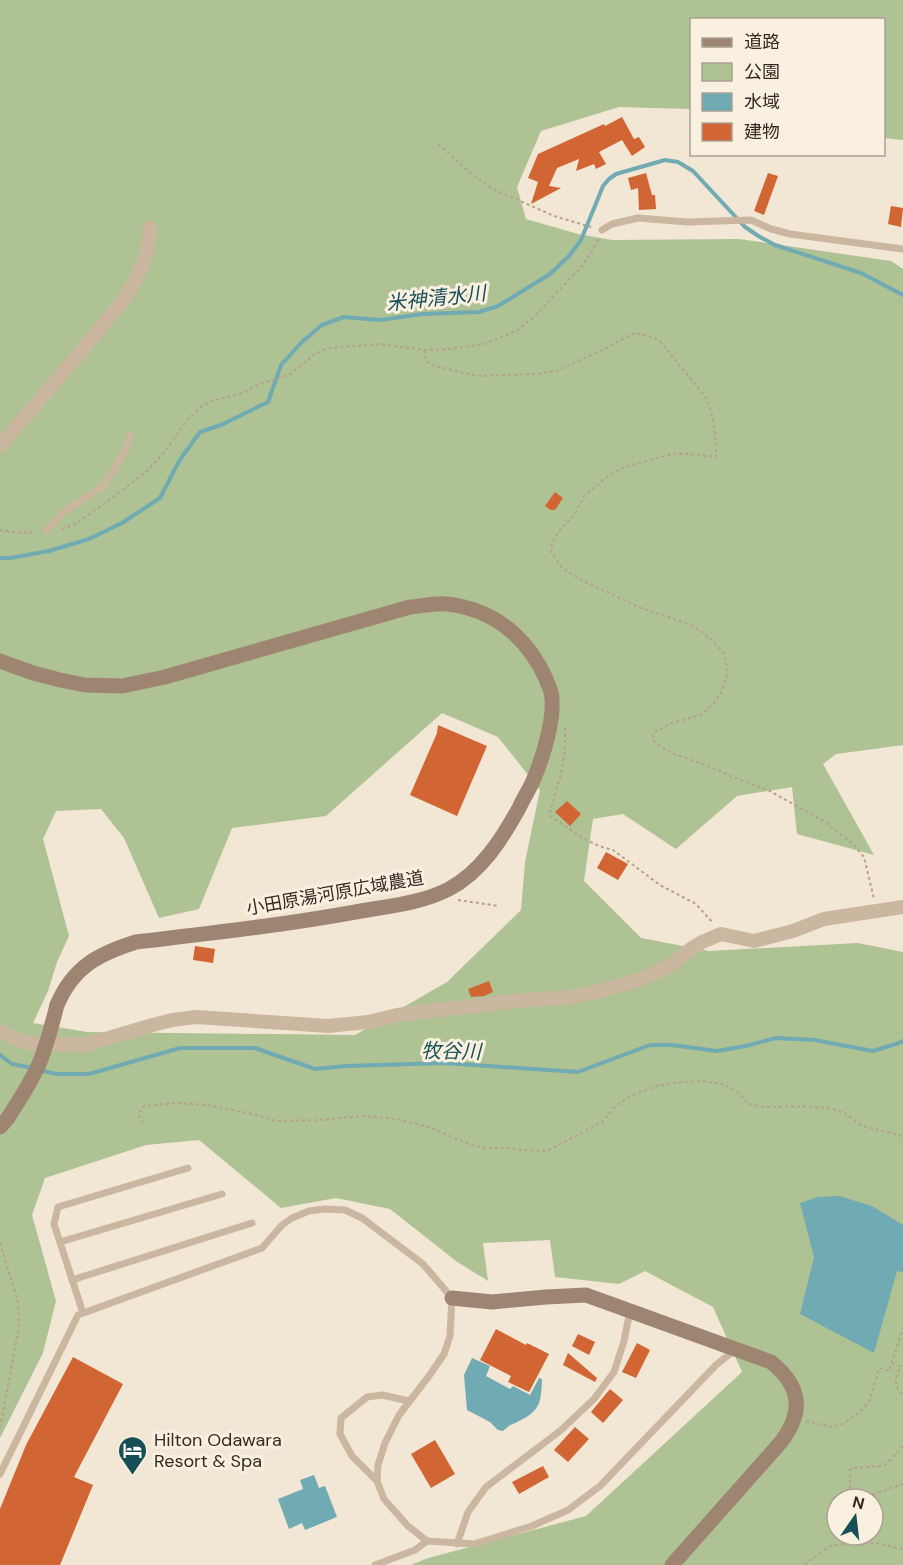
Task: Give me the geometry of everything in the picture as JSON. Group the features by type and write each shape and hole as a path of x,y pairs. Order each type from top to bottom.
{"street":[{"path":"0,446 124,298 138,276 147,252 150,228"},
{"name":"小田原湯河原広域農道","path":"0,661 60,680 85,685 122,686 165,677 410,607 447,604 477,610 500,621 517,636 531,652 541,669 551,692 552,710 549,730 535,778 507,829 470,875 444,891 420,901 272,926 136,942 97,957 70,980 62,993 39,1066 4,1122"},
{"path":"0,1031 32,1044 85,1045 172,1020 196,1017 328,1026 361,1023 397,1015 570,997 601,991 656,973 702,942 722,934 754,941 793,931 824,919 903,907"},
{"path":"452,1298 492,1302 586,1295 771,1362 783,1372 795,1396 796,1413 791,1430 672,1565"}],"lane":[{"path":"599,229 626,219 638,218 687,222 751,220 771,230 790,234 903,249"},
{"path":"46,531 62,513 103,486 126,448 130,436"},
{"path":"83,1313 54,1224 58,1207 188,1168"},
{"path":"60,1242 222,1194"},
{"path":"0,1474 78,1315 262,1248 282,1225 292,1218 325,1209 345,1210 362,1218 423,1264 452,1298 450,1336 444,1354 399,1415 385,1443 378,1465 377,1481"},
{"path":"72,1280 252,1222"},
{"path":"457,1544 468,1512 486,1486 560,1431 594,1399 614,1372 624,1341 630,1310"},
{"path":"409,1401 382,1395 367,1397 341,1418 340,1434 352,1456 377,1481 384,1499 408,1526 427,1541 474,1544 532,1527 568,1510 600,1486 716,1365 736,1349"},
{"path":"375,1565 415,1550 427,1541"}],"path":[{"path":"0,530 21,533 46,531 58,530 75,524 146,472 163,454 188,419 202,406 211,401 245,392 267,381 284,377 294,372 315,354 328,348 379,344 424,350 485,344 518,330 535,316 582,266 591,253 599,229 554,216 493,189 438,144"},
{"path":"424,350 426,361 431,365 478,376 536,374 557,371 634,333 659,340 707,399 711,408 716,457 678,453 620,469 585,495 575,514 553,541 550,552 562,568 611,595 695,627 713,641 725,655 727,675 721,693 701,715 672,723 656,732 653,740 671,753 770,791 825,822 854,845 864,857 877,911"},
{"path":"565,727 561,774 549,816 581,837 614,850 660,885 696,904 722,934"},
{"path":"444,891 451,900 499,906"},
{"path":"142,1123 139,1113 144,1106 206,1105 277,1121 361,1116 396,1119 429,1127 471,1145 485,1148 547,1151 602,1122 615,1107 630,1096 657,1086 689,1081 712,1082 735,1090 749,1104 764,1107 836,1110 845,1113 862,1126 903,1136"},
{"path":"0,1243 18,1300 19,1327 0,1428"},
{"path":"795,1418 832,1427 843,1424 860,1412 870,1400 879,1368 889,1371 903,1328"},
{"path":"892,1363 900,1366 895,1382 896,1388 903,1395"},
{"path":"903,1446 882,1466 856,1467 849,1470 850,1488 856,1497 863,1498 903,1485"},
{"path":"805,1565 830,1546 876,1543 903,1549"}],"green space":[{"path":"0,0 903,0 903,140 885,138 885,18 690,18 690,109 619,107 541,131 517,187 526,219 578,234 612,240 739,239 891,261 903,269 903,745 836,754 823,764 874,855 797,834 792,787 737,796 676,849 623,814 593,819 584,881 641,938 709,951 858,943 903,952 903,1565 411,1565 428,1558 586,1516 742,1372 713,1307 645,1271 619,1284 555,1277 550,1240 483,1243 488,1281 456,1261 390,1209 336,1198 281,1208 199,1140 146,1145 45,1178 32,1215 56,1301 43,1353 0,1438","holes":["442,713 498,737 540,790 525,862 521,910 447,982 355,1035 87,1032 33,1023 69,936 43,839 56,811 101,809 124,838 159,918 199,909 232,828 326,816"]}],"water":[{"path":"839,1196 872,1206 903,1225 903,1272 897,1271 874,1353 800,1314 814,1257 800,1203 818,1197"},
{"path":"472,1358 490,1366 486,1376 510,1389 513,1386 530,1395 539,1378 542,1379 540,1399 536,1409 503,1431 467,1410 464,1375"},
{"path":"314,1475 319,1488 325,1486 337,1517 305,1530 302,1523 289,1529 278,1499 303,1489 300,1480"}],"building":[{"path":"622,117 634,139 639,137 645,147 632,156 622,140 599,152 606,164 596,169 594,164 576,171 579,159 557,168 549,186 561,188 531,204 538,182 528,178 538,154"},
{"path":"646,173 652,195 655,195 656,209 639,210 638,188 631,190 628,178"},
{"path":"768,173 778,176 764,215 754,211"},
{"path":"891,206 903,208 901,227 888,224"},
{"path":"555,492 563,498 555,510 551,510 545,506"},
{"path":"438,725 487,746 457,816 410,795 437,733"},
{"path":"567,801 581,814 570,826 555,812"},
{"path":"606,852 628,864 618,880 597,868"},
{"path":"195,946 215,949 213,963 193,960"},
{"path":"489,981 493,992 484,996 471,997 468,989"},
{"path":"496,1329 549,1354 529,1392 508,1382 511,1376 480,1360"},
{"path":"578,1334 595,1342 589,1355 572,1346"},
{"path":"637,1343 650,1350 636,1378 622,1372"},
{"path":"568,1353 597,1378 595,1382 563,1365"},
{"path":"73,1357 123,1384 74,1477 93,1485 60,1565 0,1565 0,1509 26,1445"},
{"path":"610,1389 623,1400 603,1423 591,1412"},
{"path":"575,1427 589,1439 568,1462 554,1450"},
{"path":"435,1440 455,1474 431,1488 411,1454"},
{"path":"543,1466 549,1477 519,1494 512,1482"}],"waterway":[{"name":"米神清水川","path":"0,558 49,551 89,539 122,523 160,498 179,461 200,432 221,425 268,402 281,365 303,341 322,325 344,317 380,320 423,314 479,312 498,306 550,274 569,256 581,240 603,186 616,174 665,160 678,162 693,171 745,227 760,237 775,245 861,273 903,295"},
{"name":"牧谷川","path":"39,1070 57,1074 89,1074 180,1048 255,1048 315,1069 445,1063 578,1072 650,1045 672,1045 717,1051 776,1038 814,1040 873,1051 903,1041"},
{"name":"牧谷川","path":"0,1055 12,1064 32,1068"}],"place":[{"name":"Hilton Odawara Resort & Spa","path":"133,1476"}]}
